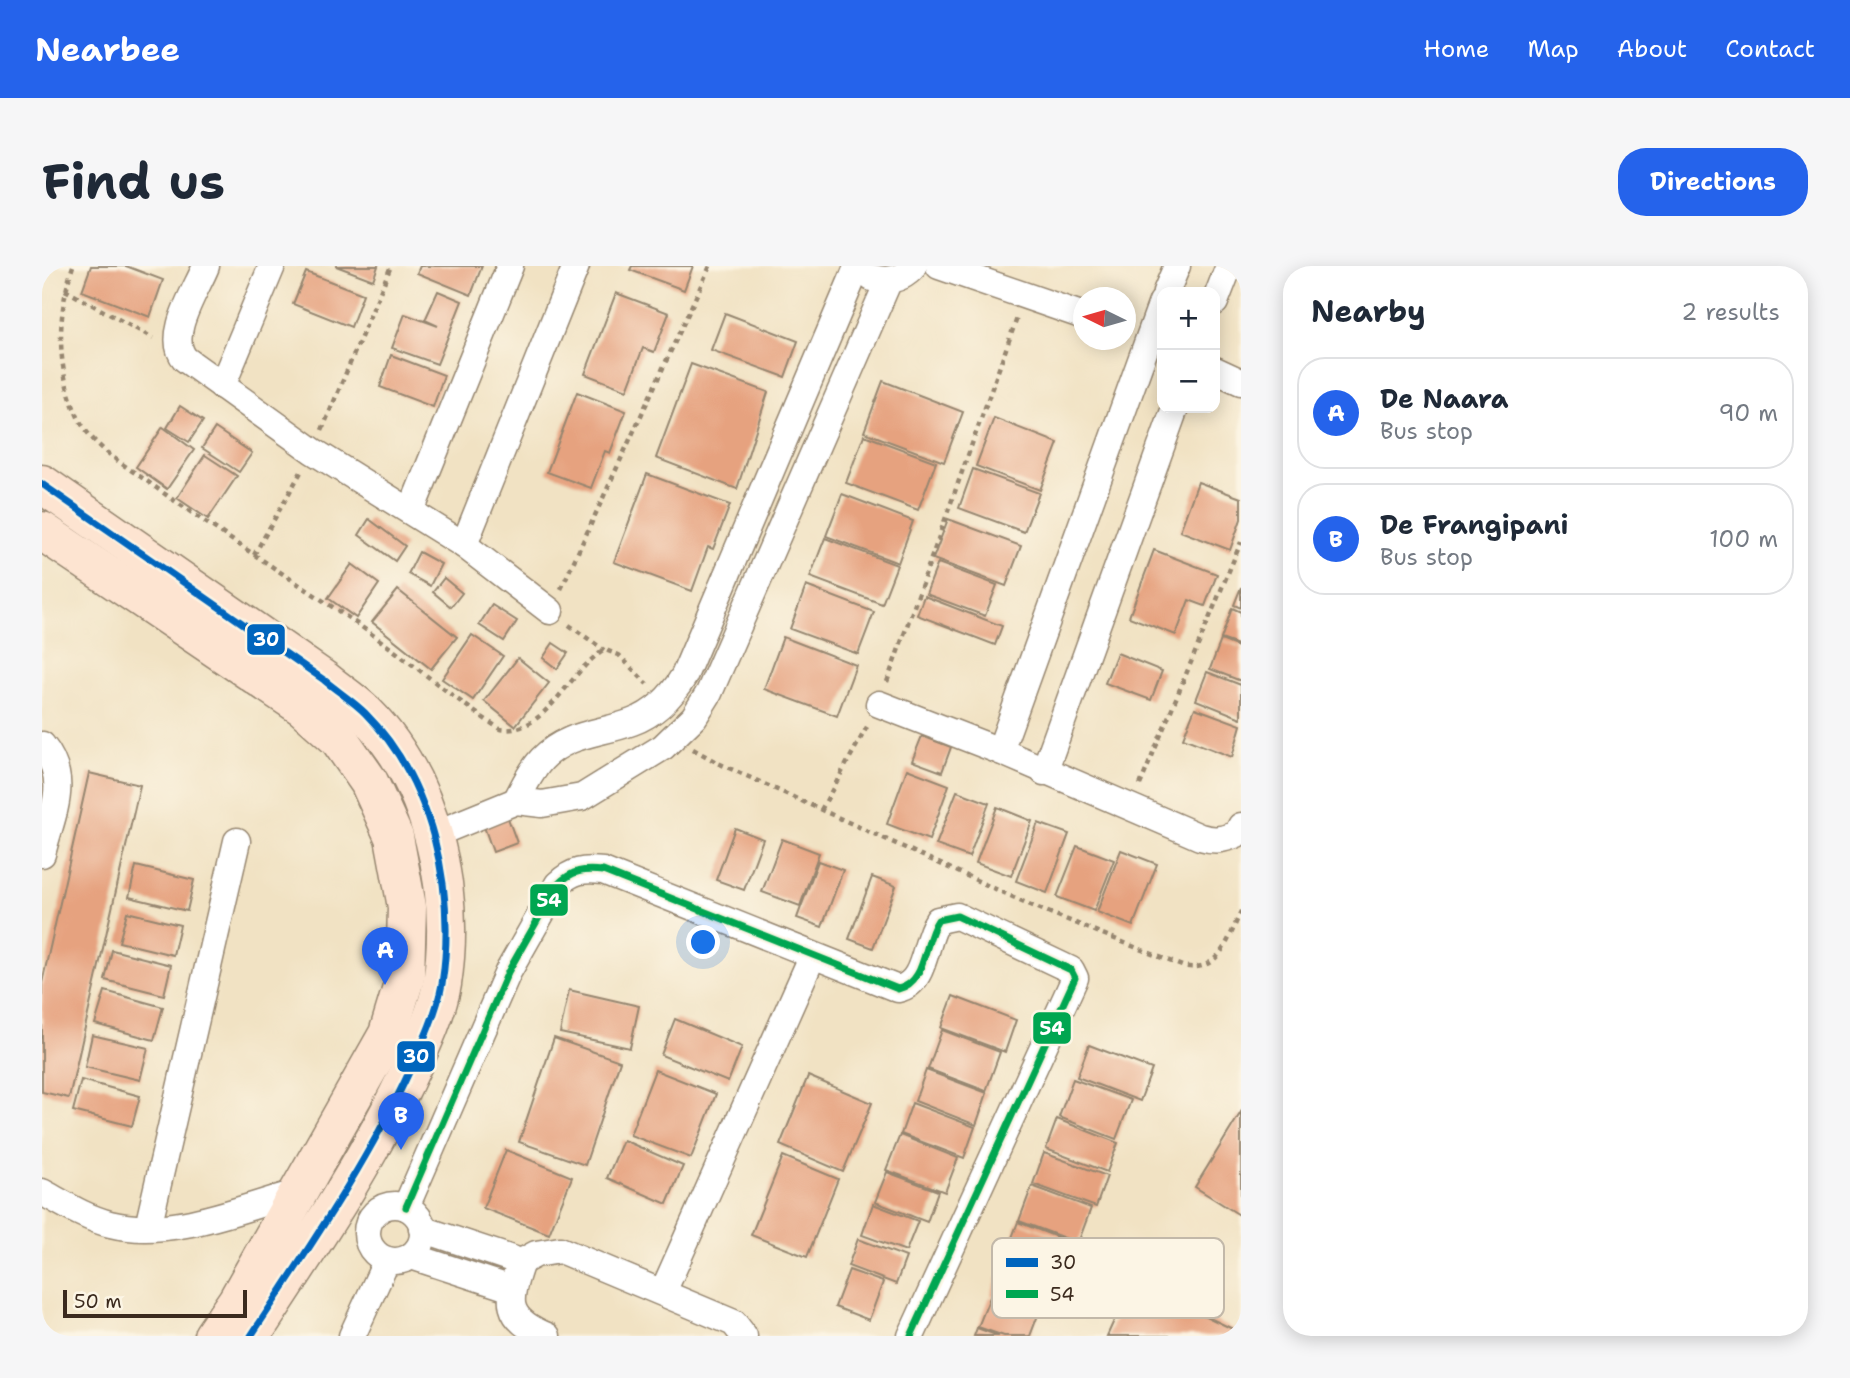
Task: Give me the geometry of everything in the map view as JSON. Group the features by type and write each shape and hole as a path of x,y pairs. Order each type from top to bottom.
{"street":[{"path":"206,266 177,335 179,352 313,451 464,545 550,611"},
{"path":"222,386 272,266"},
{"path":"411,511 510,266"},
{"path":"464,545 576,266"},
{"path":"516,801 542,759 581,734 632,722 660,706 684,676 855,268 866,276 889,281 900,277 914,266"},
{"path":"939,266 1073,312"},
{"path":"1168,287 1177,266"},
{"path":"1220,289 1229,266"},
{"path":"435,834 516,801 542,804 582,797 648,758 677,735 694,717 709,693 889,281"},
{"path":"999,751 1145,338 1157,313"},
{"path":"1220,372 1241,382"},
{"path":"1044,772 1173,413"},
{"path":"42,484 137,573 340,739 369,782 394,837 407,907 405,978 388,1034 237,1301 213,1336"},
{"path":"42,531 137,573 324,680 366,714 405,765 435,834 445,920 442,986 420,1047 388,1119 251,1336"},
{"path":"879,704 1214,841 1237,834 1241,825"},
{"path":"632,722 648,758"},
{"path":"42,746 55,762 59,787 42,854"},
{"path":"148,1227 237,841"},
{"path":"406,1207 508,972 558,884 568,875 581,869 603,871 812,957 898,989 907,987 916,979 931,930 937,920 957,916 1071,970 1075,978 911,1336"},
{"path":"663,1292 812,957"},
{"path":"42,1192 80,1213 108,1224 148,1227 182,1225 296,1193"},
{"path":"335,1206 368,1225"},
{"path":"352,1336 399,1258 418,1249 422,1230 417,1216 406,1207 383,1207 373,1214 368,1225 370,1247 399,1258 512,1289"},
{"path":"422,1230 521,1262"},
{"path":"547,1336 524,1324 515,1314 510,1301 521,1262 536,1254 560,1250 734,1323 744,1336"}],"path":[{"path":"73,266 65,290 61,338 62,373 81,423 102,448 363,628 500,729 511,730 526,726 565,690 588,659 605,650"},
{"path":"254,555 313,451 391,266"},
{"path":"660,706 637,671 619,655 605,650 550,611 710,266"},
{"path":"65,290 179,352"},
{"path":"821,810 879,704 1026,296"},
{"path":"1130,808 1241,542"},
{"path":"677,735 687,746 718,764 1033,906 1182,966 1195,968 1208,965 1217,958 1241,911"}],"building":[{"path":"91,266 126,266 163,280 150,317 82,291"},
{"path":"336,266 378,266 373,280"},
{"path":"420,266 482,266 471,295 417,273"},
{"path":"632,266 693,266 684,290 630,270"},
{"path":"306,272 363,294 351,327 293,304"},
{"path":"438,291 462,301 437,364 392,348 405,314 438,326 425,320"},
{"path":"616,293 669,313 654,352 643,348 627,390 585,374"},
{"path":"725,313 798,341 785,377 711,350"},
{"path":"391,355 444,375 433,407 380,387"},
{"path":"691,364 768,392 737,489 656,458"},
{"path":"883,381 963,412 944,462 864,432"},
{"path":"577,392 626,411 610,453 605,451 591,488 547,472"},
{"path":"180,406 203,421 189,442 167,428"},
{"path":"994,418 1058,443 1040,490 976,466"},
{"path":"163,427 194,450 167,489 136,467"},
{"path":"215,428 252,453 239,472 202,448"},
{"path":"864,435 936,462 918,510 846,483"},
{"path":"205,455 237,476 208,519 177,498"},
{"path":"973,469 1039,493 1024,532 959,508"},
{"path":"647,474 730,505 713,549 708,547 692,591 614,562"},
{"path":"1198,482 1241,498 1241,519 1230,550 1180,531"},
{"path":"842,494 913,521 898,563 826,536"},
{"path":"369,519 405,546 395,561 359,535"},
{"path":"948,519 1021,546 1006,586 933,559"},
{"path":"825,538 897,565 882,604 810,577"},
{"path":"1154,550 1217,574 1205,606 1189,600 1176,635 1129,617"},
{"path":"419,552 441,564 430,586 408,574"},
{"path":"938,563 997,585 985,616 926,594"},
{"path":"352,564 379,584 356,618 328,598"},
{"path":"444,578 462,593 451,607 433,592"},
{"path":"806,586 874,612 858,654 790,629"},
{"path":"1241,587 1241,608 1234,605"},
{"path":"398,590 457,637 431,669 372,622"},
{"path":"924,596 1002,626 995,645 917,615"},
{"path":"492,605 517,621 504,641 479,625"},
{"path":"1232,608 1241,612 1241,646 1221,639"},
{"path":"472,635 503,656 473,700 442,679"},
{"path":"783,637 856,665 837,716 764,689"},
{"path":"1221,640 1241,648 1241,681 1210,669"},
{"path":"553,643 568,653 557,669 543,658"},
{"path":"1117,653 1162,671 1151,700 1105,683"},
{"path":"518,658 549,683 515,726 484,701"},
{"path":"1207,672 1241,685 1241,718 1196,700"},
{"path":"1195,708 1241,725 1232,757 1183,738"},
{"path":"922,736 951,747 942,772 912,761"},
{"path":"907,769 949,785 929,840 887,824"},
{"path":"89,773 140,785 69,1098 42,1092 42,983"},
{"path":"957,791 989,803 969,857 936,845"},
{"path":"997,807 1032,821 1011,876 976,863"},
{"path":"505,810 517,843 493,852 481,818"},
{"path":"1038,823 1069,834 1047,893 1016,881"},
{"path":"735,828 763,839 744,890 716,880"},
{"path":"782,839 819,853 800,906 762,892"},
{"path":"1077,846 1114,860 1094,911 1057,897"},
{"path":"1121,850 1157,864 1133,926 1097,912"},
{"path":"818,861 843,870 822,927 797,918"},
{"path":"136,866 194,880 187,911 129,897"},
{"path":"872,877 896,886 873,948 849,939"},
{"path":"127,912 180,925 173,955 119,942"},
{"path":"112,950 171,965 164,995 105,980"},
{"path":"569,990 639,1006 630,1048 560,1033"},
{"path":"105,991 163,1007 154,1040 95,1024"},
{"path":"953,996 1016,1020 1005,1052 941,1028"},
{"path":"675,1019 742,1047 728,1082 661,1055"},
{"path":"942,1030 1000,1052 986,1091 928,1069"},
{"path":"92,1035 148,1048 140,1080 85,1067"},
{"path":"554,1038 620,1061 585,1165 519,1142"},
{"path":"1089,1045 1152,1069 1140,1101 1077,1077"},
{"path":"655,1070 716,1094 691,1158 630,1135"},
{"path":"926,1070 987,1093 976,1125 915,1101"},
{"path":"808,1076 872,1103 843,1172 780,1145"},
{"path":"1073,1079 1131,1100 1116,1139 1059,1117"},
{"path":"81,1080 140,1096 132,1126 73,1111"},
{"path":"912,1103 975,1127 964,1158 901,1134"},
{"path":"1241,1112 1241,1216 1195,1187"},
{"path":"1057,1119 1118,1143 1107,1172 1046,1149"},
{"path":"900,1135 958,1158 945,1192 886,1170"},
{"path":"623,1140 683,1166 667,1204 607,1178"},
{"path":"506,1150 572,1177 549,1234 483,1208"},
{"path":"1044,1153 1107,1176 1096,1207 1033,1184"},
{"path":"783,1156 838,1179 807,1257 751,1235"},
{"path":"887,1172 938,1191 927,1222 875,1202"},
{"path":"1032,1186 1091,1208 1080,1238 1065,1238 1019,1221"},
{"path":"873,1204 918,1221 906,1251 862,1235"},
{"path":"1018,1222 1060,1238 1012,1238"},
{"path":"858,1239 906,1257 896,1284 848,1266"},
{"path":"849,1270 883,1282 869,1320 835,1307"},
{"path":"990,1297 992,1318 1037,1318 1030,1336 1004,1336 978,1327"},
{"path":"1115,1318 1210,1318 1241,1333 1241,1336 1107,1336"},
{"path":"977,1328 999,1336 974,1336"}],"transit line":[{"name":"30","path":"42,484 324,680 365,713 388,740 408,771 423,804 434,839 442,875 446,948 440,995 433,1016 411,1068 376,1137 336,1205 251,1336"},
{"name":"54","path":"406,1207 508,972 558,884 574,873 603,871 898,989 914,979 938,920 957,916 1071,970 1075,978 911,1336"}],"place":[{"name":"De Naara","path":"385,985"},
{"name":"De Frangipani","path":"401,1150"}]}
